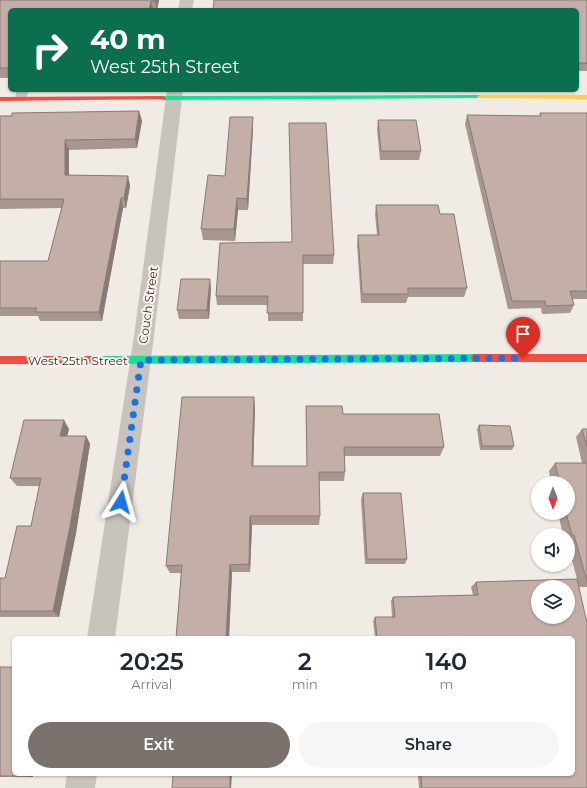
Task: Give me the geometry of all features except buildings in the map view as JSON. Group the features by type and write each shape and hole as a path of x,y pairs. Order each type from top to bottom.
{"street":[{"path":"0,99 22,94 587,97"},
{"name":"Couch Street","path":"101,636 141,360 175,94"},
{"name":"West 25th Street","path":"0,360 587,358"},
{"path":"80,788 82,776"}],"traffic: fast":[{"path":"163,98 480,97"},
{"path":"93,360 475,358"}],"traffic: slow":[{"path":"480,97 587,97"}],"traffic: jam":[{"path":"0,99 163,98"},
{"path":"475,358 587,358"},
{"path":"0,360 93,360"}],"route":[{"path":"121,502 141,360 523,358"}]}
